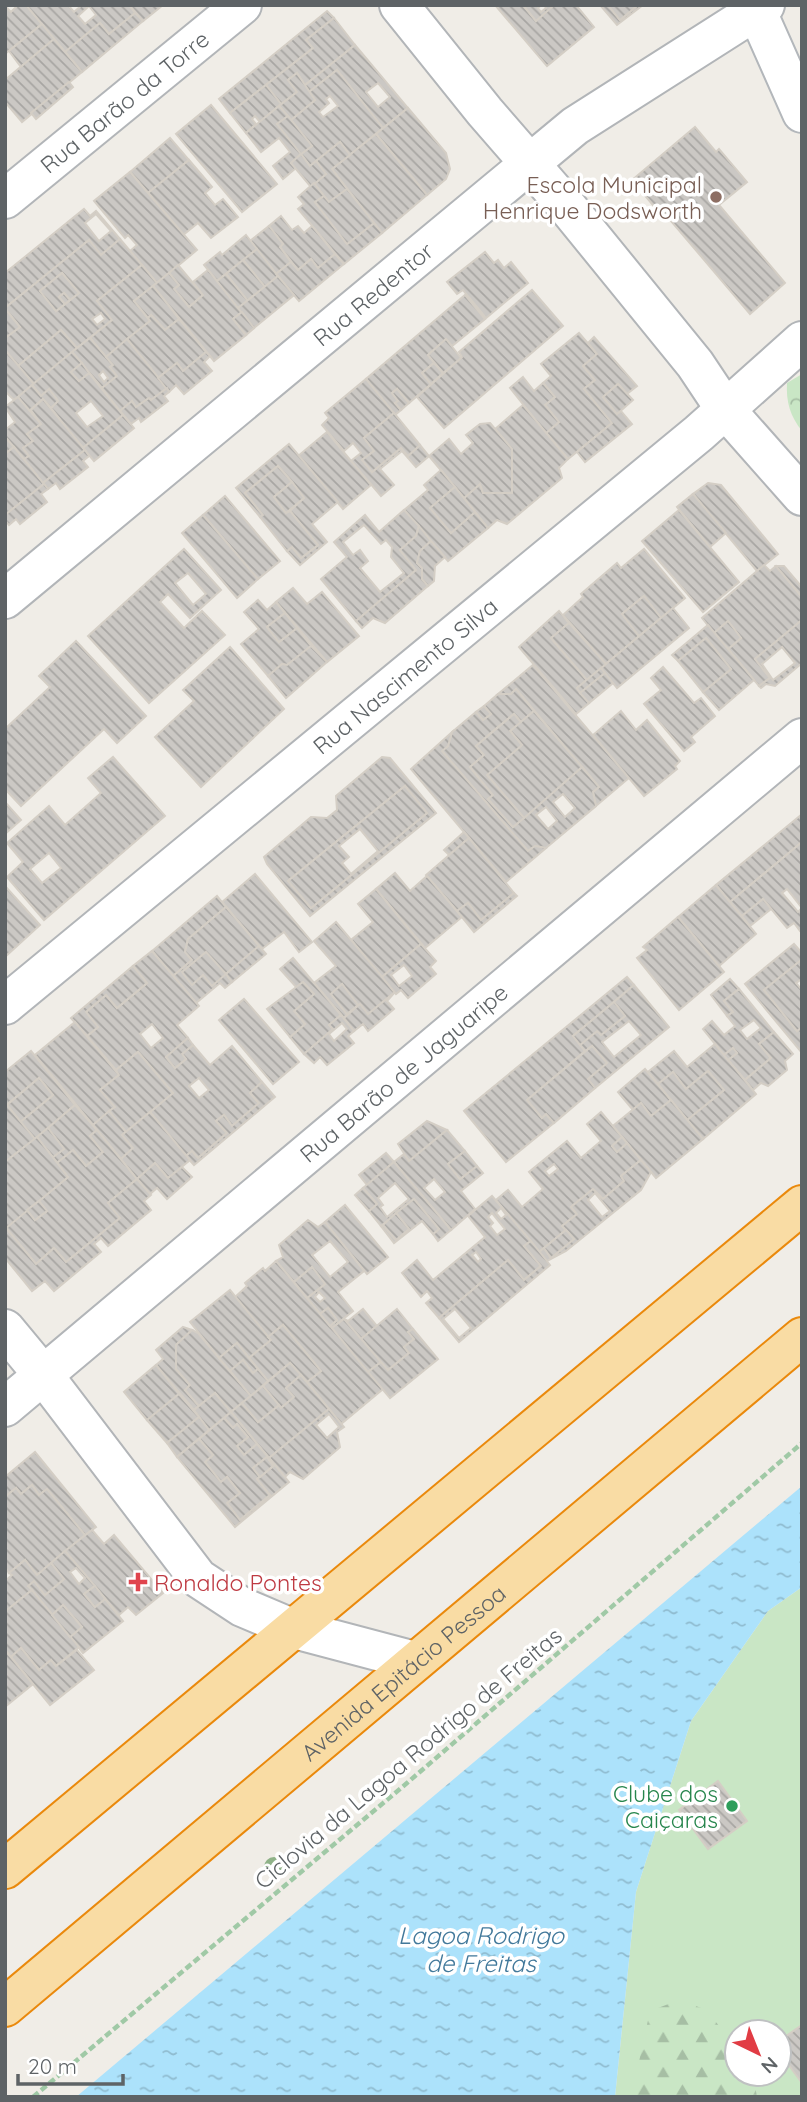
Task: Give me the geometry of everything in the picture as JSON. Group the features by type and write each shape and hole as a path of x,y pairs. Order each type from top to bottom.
{"highway":[{"path":"5,1869 802,1205"},
{"name":"Avenida Epitácio Pessoa","path":"5,2007 802,1338"}],"street":[{"name":"Rua Barão da Torre","path":"5,199 242,5"},
{"path":"399,5 695,364 725,409 802,496"},
{"path":"758,7 802,113"},
{"name":"Rua Redentor","path":"5,599 575,126 758,7"},
{"name":"Rua Nascimento Silva","path":"5,1005 699,433 802,341"},
{"name":"Rua Barão de Jaguaripe","path":"5,1407 802,738"},
{"path":"5,1329 198,1578 242,1607 294,1629 415,1661"}],"path":[{"name":"Ciclovia da Lagoa Rodrigo de Freitas","path":"33,2097 418,1774 802,1443"}],"green space":[{"path":"802,374 802,431 794,420 788,403 787,383"},
{"name":"Clube dos Caiçaras","path":"802,1587 802,2097 615,2097 636,1892 691,1721 768,1611"},
{"path":"679,2000 707,2010 723,2031 723,2088 755,2088 757,2097 636,2097 632,2094 650,2011"}],"water":[{"name":"Lagoa Rodrigo de Freitas","path":"802,1486 802,1587 768,1611 691,1721 636,1892 615,2097 76,2097"}],"building":[{"path":"18,5 26,5 42,24 5,54 5,6 11,12"},
{"path":"26,5 68,5 74,12 82,5 129,5 135,13 109,34 100,23 65,52","holes":["89,6 96,15 85,24 78,16"]},
{"path":"129,5 163,5 143,21"},
{"path":"495,5 523,5 536,21 553,5 576,5 594,27 547,66"},
{"path":"523,5 541,5 538,8 541,12 546,8 544,5 553,6 536,21"},
{"path":"600,5 608,5 620,20 638,5 643,5 617,25"},
{"path":"608,5 638,5 620,20"},
{"path":"327,11 334,18 306,40 313,48 230,113 219,99"},
{"path":"135,13 143,21 82,72 65,52 100,23 109,34"},
{"path":"334,18 355,45 305,85 297,73 288,80 297,92 281,104 266,85 313,48 306,40"},
{"path":"42,24 54,39 21,67 9,51"},
{"path":"54,39 82,72 22,122 5,102 5,80"},
{"path":"355,45 408,108 383,128 337,70 309,92 304,86","holes":["378,83 390,97 378,107 366,92"]},
{"path":"337,70 383,128 350,155 340,142 310,166 301,154 312,146 291,120 315,100 309,92","holes":["330,96 338,106 323,117 319,112 329,103 326,99"]},
{"path":"297,73 315,100 291,120 279,106 297,92 288,80"},
{"path":"69,82 73,87 36,119 31,113"},
{"path":"266,85 281,104 260,122 255,116 252,119 256,124 246,133 230,113"},
{"path":"211,105 277,184 242,212 176,134"},
{"path":"279,106 288,116 277,124 301,154 291,163 296,168 283,179 273,166 290,152 279,138 261,152 246,133"},
{"path":"408,108 446,153 450,169 446,179 427,195 376,134"},
{"path":"288,116 312,146 301,154 277,124"},
{"path":"695,127 716,152 719,149 747,182 719,205 785,283 750,314 660,208 657,210 632,180"},
{"path":"376,134 427,195 382,233 332,169"},
{"path":"170,138 189,160 148,193 130,172"},
{"path":"340,142 350,155 332,169 347,189 329,202 314,183 326,174 316,161"},
{"path":"301,154 310,166 316,161 326,174 311,187 291,163"},
{"path":"189,160 212,187 205,193 215,205 223,199 238,217 211,238 198,223 183,235 148,193"},
{"path":"130,172 197,250 157,283 130,251 137,245 128,235 125,238 94,201"},
{"path":"314,183 324,196 315,202 347,244 374,223 382,233 344,264 298,209 304,204 298,197"},
{"path":"347,189 374,223 347,244 315,202 324,196 329,202"},
{"path":"84,209 90,216 96,211 120,239 101,255 89,240 5,308 5,273","holes":["96,214 111,231 99,241 85,223"]},
{"path":"281,216 292,230 298,226 304,233 312,226 335,254 318,268 311,259 298,270 280,247 283,244 269,226"},
{"path":"269,226 283,244 280,247 291,262 276,274 250,241"},
{"path":"246,235 257,249 217,281 204,265 220,252 222,255"},
{"path":"120,239 142,265 97,301 112,320 77,348 61,330 18,366 5,350 5,338 20,327 5,308 89,240 101,255","holes":["62,273 79,293 56,311 40,291","101,313 105,319 97,325 92,319"]},
{"path":"257,249 278,276 265,287 243,260"},
{"path":"485,252 494,263 498,260 504,268 511,262 528,283 486,318 463,290 457,294 447,282"},
{"path":"335,254 344,264 299,301 276,274 291,262 298,270 311,259 318,268"},
{"path":"243,260 265,287 248,301 226,274"},
{"path":"142,265 157,283 134,301 150,321 106,357 90,338 112,320 97,301"},
{"path":"178,265 203,295 189,307 174,289 179,285 169,273"},
{"path":"208,270 242,312 233,319 246,335 214,361 153,286 169,273 179,285 174,289 189,307 203,295 193,282"},
{"path":"62,273 79,293 70,300 64,293 59,297 65,304 56,311 40,291"},
{"path":"226,274 248,301 238,308 217,281"},
{"path":"278,276 294,295 254,328 238,308"},
{"path":"153,286 179,319 165,330 151,315 148,318 134,301"},
{"path":"532,290 563,326 444,428 417,397 462,357 459,352"},
{"path":"64,293 70,300 65,304 59,297"},
{"path":"465,295 485,319 452,346 446,339 428,355 434,363 422,373 431,384 409,403 397,389 392,393 401,410 395,415 366,379"},
{"path":"5,309 20,327 5,338"},
{"path":"242,312 254,328 246,335 233,319"},
{"path":"151,315 165,330 179,319 206,352 183,371 177,363 158,378 127,339 150,321 148,318"},
{"path":"61,330 77,348 34,384 18,366"},
{"path":"579,333 597,354 583,366 595,380 584,389 612,423 568,459 546,433 559,422 545,405 555,397 543,383 551,376 541,364"},
{"path":"594,337 637,386 627,394 618,384 603,397 617,414 621,411 632,424 585,462 577,452 612,423 584,389 595,380 583,366 597,354 588,343"},
{"path":"90,338 113,365 110,367 117,376 102,388 72,352","holes":["103,371 108,378 104,382 99,375"]},
{"path":"127,339 167,388 151,400 149,398 136,407 132,401 120,411 102,388 117,376 106,357"},
{"path":"446,339 461,358 443,373 428,355"},
{"path":"5,350 34,384 14,400 5,391"},
{"path":"72,352 82,363 71,372 79,381 89,373 123,415 83,448 51,408 58,401 49,389 41,396 32,385","holes":["91,401 103,416 87,427 76,413"]},
{"path":"206,352 210,356 204,362 212,371 184,394 176,385 169,392 158,378 177,363 183,371"},
{"path":"82,363 89,373 79,381 71,372"},
{"path":"434,363 443,373 431,384 422,373"},
{"path":"523,377 534,391 543,383 555,397 545,405 559,422 546,433 510,388"},
{"path":"366,379 394,413 364,438 374,451 362,460 372,472 401,448 408,456 420,445 429,456 416,467 402,451 380,469 394,485 381,496 351,461 361,453 353,443 344,451 322,425 329,418 325,413"},
{"path":"618,384 633,400 617,414 603,397"},
{"path":"32,385 41,396 49,389 58,401 51,408 43,399 29,411 18,397"},
{"path":"167,388 169,392 164,396 168,401 141,422 139,418 131,424 120,411 132,401 136,407 149,398 151,400"},
{"path":"397,389 409,403 401,410 392,393"},
{"path":"18,397 41,424 27,434 33,441 23,448 29,456 24,459 5,437 5,430 15,422 5,407"},
{"path":"43,399 85,450 43,483 24,459 29,456 23,448 33,441 27,434 41,424 31,410"},
{"path":"523,405 568,459 559,468 562,478 507,524 497,520 488,528 464,498 480,484 483,493 512,493 512,449 495,429"},
{"path":"394,413 420,445 408,456 401,448 372,472 362,460 374,451 364,438"},
{"path":"123,415 134,428 94,461 83,448"},
{"path":"490,423 512,449 512,493 483,493 480,484 464,498 429,456 449,439 461,454 473,443 466,435 480,424"},
{"path":"327,432 371,485 343,509 298,456"},
{"path":"5,437 14,447 5,454"},
{"path":"289,444 338,502 312,524 327,542 300,565 287,551 292,547 301,558 318,545 290,511 304,498 292,482 278,466 245,493 263,515 260,517 236,488"},
{"path":"14,447 44,484 5,515 5,454"},
{"path":"85,450 89,456 83,461 88,467 60,489 56,483 48,489 43,483"},
{"path":"278,466 292,482 274,497 286,513 290,511 318,545 301,558 292,547 287,551 245,493"},
{"path":"441,470 455,487 430,508 451,533 475,512 488,528 448,561 404,510 428,490 424,485"},
{"path":"292,482 304,498 286,513 274,497"},
{"path":"708,483 721,485 778,554 757,571 693,494"},
{"path":"44,484 48,489 41,494 47,502 20,524 16,519 9,525 5,515"},
{"path":"455,487 475,512 451,533 430,508"},
{"path":"693,494 726,533 710,547 677,507"},
{"path":"225,496 280,561 258,579 203,515"},
{"path":"404,510 419,526 416,536 400,550 416,570 356,621 321,579 347,557 334,542 365,515 379,532","holes":["364,525 381,544 386,540 392,547 391,557 404,573 380,592 360,568 368,561 360,550 353,555 343,542"]},
{"path":"679,510 739,582 703,612 642,541"},
{"path":"203,515 258,579 237,598 182,533"},
{"path":"419,526 431,541 420,551 417,563 422,568 422,579 428,586 385,623 373,618 362,628 356,621 416,570 400,550 416,536"},
{"path":"431,541 445,557 435,566 434,581 428,586 422,579 422,568 417,563 420,551"},
{"path":"184,549 221,590 190,618 168,594 160,602 184,628 202,611 225,635 149,703 88,636","holes":["188,573 206,594 193,605 175,583"]},
{"path":"644,549 685,598 661,618 644,596 622,614 639,636 606,664 563,615 583,597 581,594 617,563 621,568"},
{"path":"764,565 770,571 776,566 802,597 802,620 755,659 770,678 759,686 728,649 741,638 728,621 714,633 702,618"},
{"path":"776,566 784,566 802,587 802,597"},
{"path":"293,588 307,604 322,592 359,636 327,662 276,602"},
{"path":"644,596 661,618 639,636 622,614"},
{"path":"258,600 267,610 276,602 285,613 267,627 279,642 297,628 311,646 268,676 241,644 259,629 244,612"},
{"path":"673,608 689,628 617,688 601,668"},
{"path":"559,611 569,623 551,638 587,680 577,688 589,703 576,714 519,647"},
{"path":"285,613 297,628 279,642 267,627"},
{"path":"802,620 802,663 775,686 759,686 770,678 755,659","holes":["782,647 795,663 773,680 762,664"]},
{"path":"728,621 741,638 728,649 714,633"},
{"path":"569,623 606,664 587,680 551,638"},
{"path":"708,625 754,680 719,710 703,692 731,669 706,638 678,661 672,655"},
{"path":"706,638 731,669 703,692 678,661"},
{"path":"76,641 146,716 117,743 104,729 21,806 5,789 5,729 50,687 39,676"},
{"path":"311,646 327,662 286,698 268,676"},
{"path":"230,647 284,709 201,787 155,737 194,701 183,690"},
{"path":"533,665 629,778 596,806 593,792 599,787 516,689 511,694 498,694"},
{"path":"663,667 694,703 701,698 715,716 691,737 695,742 684,751 644,704 661,690 651,678"},
{"path":"601,668 605,673 580,693 577,688"},
{"path":"605,673 613,683 589,703 580,693"},
{"path":"516,689 534,711 521,722 514,714 493,731 476,746 484,755 470,767 493,795 488,799 513,827 582,767 599,787 593,792 596,806 546,848 535,846 528,851 442,751 448,746 452,732 476,712 483,720 491,714 484,706 498,694 511,694","holes":["563,794 575,808 565,817 553,802","546,807 557,821 548,829 536,815"]},
{"path":"484,706 491,714 483,720 476,712"},
{"path":"534,711 582,767 524,818 487,775 522,745 510,731"},
{"path":"621,711 636,730 647,720 680,761 675,766 677,769 644,796 593,735"},
{"path":"514,714 521,722 510,731 522,745 487,775 524,818 513,827 488,799 493,795 470,767 484,755 476,746"},
{"path":"452,732 448,746 442,751 528,851 535,846 546,848 506,882 411,769"},
{"path":"113,757 165,816 44,920 7,877 23,862 7,843 49,806 65,825 101,793 88,778","holes":["49,853 61,868 42,883 30,869"]},
{"path":"382,757 390,758 436,813 310,916 264,857 311,817 327,818 337,810 336,796","holes":["405,786 427,813 311,908 288,881"]},
{"path":"405,786 427,813 311,908 288,881","holes":["360,829 378,851 351,874 342,863 349,857 339,846"]},
{"path":"5,802 21,820 5,834"},
{"path":"802,814 802,842 730,902 716,885"},
{"path":"464,832 469,838 449,855 444,850"},
{"path":"469,838 514,893 481,920 468,903 457,911 426,875"},
{"path":"802,842 802,908 802,930 794,923 787,928 763,899 742,916 730,902","holes":["787,889 802,908 798,912 782,893"]},
{"path":"395,873 410,891 427,876 462,917 425,948 376,889"},
{"path":"255,874 312,942 299,952 284,932 262,949 222,902"},
{"path":"716,885 756,934 719,966 678,917"},
{"path":"5,886 40,925 5,957"},
{"path":"376,889 421,944 382,977 351,940 373,922 358,904"},
{"path":"514,893 517,896 474,932 457,911 468,903 481,920"},
{"path":"217,896 226,907 188,939 185,952 192,960 173,976 152,951"},
{"path":"763,899 771,909 750,926 742,916"},
{"path":"226,907 259,946 226,974 232,982 225,988 220,983 196,1003 173,976 192,960 185,952 188,939"},
{"path":"678,917 724,972 679,1010 637,958 647,950 643,947"},
{"path":"336,922 395,992 368,1014 342,984 331,994 347,1014 344,1018 314,983 336,966 314,941"},
{"path":"421,944 436,961 430,967 436,974 408,998 401,990 396,994 382,977","holes":["404,965 412,976 399,986 391,975"]},
{"path":"794,944 802,953 802,963 800,961 764,990 797,1031 802,1027 802,1053 745,984"},
{"path":"259,946 266,954 232,982 226,974"},
{"path":"152,951 199,1006 177,1025 188,1038 166,1057 175,1068 186,1059 182,1054 193,1045 210,1065 232,1046 262,1082 250,1093 259,1103 232,1126 224,1115 216,1121 227,1133 198,1158 192,1151 186,1156 150,1112 173,1093 138,1052 116,1070 87,1036 98,1027 86,1012 106,995 117,1008 147,983 133,966","holes":["152,1024 163,1038 151,1048 140,1034","199,1078 209,1090 199,1098 189,1086"]},
{"path":"206,952 226,974 212,986 203,975 192,985 182,972"},
{"path":"293,958 341,1015 329,1025 333,1029 304,1054 290,1037 305,1024 294,1011 314,994 303,982 296,987 280,969"},
{"path":"800,961 802,979 796,983 802,990 802,1027 797,1031 764,990"},
{"path":"133,966 147,983 117,1008 106,995 86,1012 98,1027 87,1036 71,1018"},
{"path":"627,977 634,985 573,1036 585,1051 527,1100 542,1118 546,1114 554,1123 506,1162 464,1111"},
{"path":"730,979 739,989 724,1001 733,1012 727,1016 711,995"},
{"path":"303,982 314,994 294,1011 305,1024 290,1037 267,1009"},
{"path":"342,984 358,1005 347,1014 331,994"},
{"path":"634,985 669,1027 595,1088 588,1079 607,1063 592,1046 585,1051 580,1045 597,1031 601,1035 625,1016 614,1002","holes":["629,1021 641,1035 614,1057 602,1042"]},
{"path":"739,989 774,1032 759,1044 771,1058 745,1080 728,1060 737,1053 733,1048 724,1055 703,1029 712,1021 724,1035 735,1026 727,1016 733,1012 724,1001","holes":["754,1020 761,1028 747,1039 740,1030"]},
{"path":"395,992 387,1001 394,1009 368,1031 363,1024 354,1031 344,1018 360,1004 368,1014"},
{"path":"244,999 299,1062 273,1084 219,1020"},
{"path":"614,1002 625,1016 601,1035 597,1031 580,1045 573,1036"},
{"path":"341,1015 354,1031 348,1036 354,1043 327,1065 320,1057 314,1063 304,1054 333,1029 329,1025","holes":["342,1023 347,1029 334,1041 329,1034"]},
{"path":"75,1022 119,1075 100,1090 115,1107 93,1125 35,1055"},
{"path":"774,1032 793,1054 785,1061 787,1070 768,1086 761,1083 753,1090 745,1080 771,1058 759,1044"},
{"path":"188,1038 193,1045 182,1054 186,1059 175,1068 166,1057"},
{"path":"715,1044 756,1094 703,1139 687,1120 724,1090 708,1071 686,1089 673,1072 658,1084 648,1072 674,1051 687,1067"},
{"path":"592,1046 607,1063 588,1079 595,1088 554,1123 546,1114 542,1118 527,1100"},
{"path":"733,1048 737,1053 728,1060 724,1055"},
{"path":"31,1051 75,1105 35,1139 20,1122 53,1095 39,1078 5,1106 5,1072"},
{"path":"138,1052 173,1093 126,1132 109,1111 115,1107 100,1090 119,1075 116,1070"},
{"path":"645,1069 671,1100 651,1116 641,1103 633,1110 618,1092"},
{"path":"708,1071 724,1090 687,1120 658,1084 673,1072 686,1089"},
{"path":"39,1078 53,1095 20,1122 7,1105"},
{"path":"262,1082 275,1097 194,1165 186,1156 192,1151 198,1158 227,1133 216,1121 224,1115 232,1126 259,1103 250,1093"},
{"path":"671,1100 703,1139 656,1178 613,1126 641,1103 651,1116"},
{"path":"7,1105 35,1139 6,1161 5,1106"},
{"path":"75,1105 97,1130 90,1136 103,1152 86,1166 73,1150 57,1163 53,1157 64,1149 48,1128"},
{"path":"109,1111 126,1132 122,1135 133,1148 121,1159 93,1125"},
{"path":"150,1112 190,1160 168,1178 155,1163 137,1179 121,1159 133,1148 122,1135"},
{"path":"601,1112 622,1137 612,1146 617,1152 627,1143 641,1160 621,1176 624,1181 603,1199 593,1189 571,1207 577,1214 562,1226 566,1230 539,1252 496,1200 508,1190 522,1207 543,1189 529,1172 567,1141 581,1158 601,1141 587,1124","holes":["554,1164 558,1169 549,1176 545,1171"]},
{"path":"427,1121 447,1130 409,1161 398,1144"},
{"path":"48,1128 64,1149 53,1157 37,1137"},
{"path":"97,1130 137,1179 108,1203 120,1218 66,1262 54,1248 36,1264 6,1228 27,1210 35,1220 47,1211 39,1201 68,1177 57,1163 73,1150 86,1166 103,1152 90,1136"},
{"path":"447,1130 465,1151 448,1164 460,1179 477,1166 483,1173 461,1191 475,1209 451,1230 394,1162 404,1154 409,1161","holes":["434,1179 445,1192 435,1200 424,1188"]},
{"path":"37,1137 68,1177 5,1229 5,1162"},
{"path":"622,1137 627,1143 617,1152 612,1146"},
{"path":"465,1151 477,1166 460,1179 448,1164"},
{"path":"386,1153 394,1162 367,1185 359,1175"},
{"path":"641,1160 651,1172 641,1190 566,1251 547,1261 539,1252 544,1248 551,1258 574,1239 562,1226 577,1214 571,1207 593,1189 603,1199 624,1181 621,1176","holes":["595,1193 610,1211 602,1217 588,1200"]},
{"path":"394,1162 451,1230 438,1241 433,1234 439,1229 414,1199 381,1226 369,1211 377,1204 363,1188","holes":["395,1183 409,1199 387,1217 378,1198"]},
{"path":"155,1163 168,1178 182,1167 192,1177 167,1199 157,1188 150,1194 137,1179"},
{"path":"137,1179 151,1195 144,1201 151,1210 108,1246 101,1238 94,1244 101,1252 54,1291 45,1281 32,1291 5,1258 6,1228 36,1264 54,1248 66,1262 120,1218 108,1203"},
{"path":"363,1188 377,1204 369,1211 355,1195"},
{"path":"492,1196 531,1241 524,1246 541,1266 524,1280 508,1260 439,1318 426,1303 432,1298 427,1291 421,1297 402,1273 417,1260 433,1280 485,1237 468,1216","holes":["501,1208 506,1215 501,1219 496,1213","492,1213 505,1229 497,1235 490,1226 493,1223 488,1217","476,1252 481,1259 478,1262 472,1255"]},
{"path":"414,1199 439,1229 433,1234 422,1221 394,1243 381,1226 396,1240 409,1229 396,1213"},
{"path":"39,1201 47,1211 35,1220 27,1210"},
{"path":"345,1205 388,1257 367,1274 325,1222"},
{"path":"396,1213 409,1229 396,1240 383,1225"},
{"path":"308,1220 318,1227 325,1222 364,1271 338,1292 353,1311 332,1328 330,1326 337,1320 328,1308 320,1314 307,1298 325,1284 312,1267 294,1282 276,1261 283,1257 279,1245","holes":["330,1241 348,1262 330,1277 312,1255","319,1292 325,1298 320,1302 315,1297"]},
{"path":"566,1230 574,1239 551,1258 544,1248"},
{"path":"531,1241 550,1265 459,1342 439,1318 508,1260 524,1280 541,1266 524,1246","holes":["455,1309 471,1328 459,1338 443,1319"]},
{"path":"276,1261 383,1389 341,1424 307,1382 321,1371 283,1325 268,1337 235,1297 247,1286 245,1283"},
{"path":"312,1267 325,1284 307,1298 294,1282"},
{"path":"230,1290 271,1340 249,1358 237,1343 219,1358 190,1322"},
{"path":"328,1308 337,1320 330,1326 320,1314"},
{"path":"363,1309 377,1326 361,1339 344,1319 348,1321"},
{"path":"397,1309 413,1329 408,1332 414,1339 404,1347 409,1353 388,1370 361,1339"},
{"path":"344,1319 381,1362 368,1372 332,1328"},
{"path":"283,1325 321,1371 307,1382 290,1363 268,1381 249,1358 271,1340 268,1337"},
{"path":"183,1327 192,1330 176,1345 176,1369 190,1385 185,1390 199,1406 194,1410 156,1365 163,1359 156,1350"},
{"path":"413,1329 438,1359 390,1398 368,1372 381,1362 388,1370 409,1353 404,1347 414,1339 408,1332"},
{"path":"192,1330 198,1333 251,1396 231,1412 215,1393 199,1406 185,1390 190,1385 176,1369 176,1345"},
{"path":"237,1343 258,1369 253,1373 243,1360 230,1371 219,1358"},
{"path":"243,1360 253,1373 258,1369 268,1381 251,1396 230,1371"},
{"path":"290,1363 301,1375 286,1388 294,1397 281,1408 263,1386"},
{"path":"156,1365 179,1394 147,1420 124,1392"},
{"path":"301,1375 329,1409 269,1458 231,1412 242,1403 258,1422 294,1397 286,1388"},
{"path":"263,1386 279,1405 258,1422 242,1403"},
{"path":"215,1393 231,1412 209,1430 194,1410"},
{"path":"179,1394 199,1417 167,1443 147,1420"},
{"path":"329,1409 344,1427 337,1432 340,1447 303,1479 290,1472 285,1477 269,1458","holes":["329,1414 339,1427 327,1438 316,1425"]},
{"path":"231,1412 257,1444 244,1455 237,1446 248,1437 237,1424 233,1428 224,1418"},
{"path":"199,1417 209,1430 177,1457 167,1443"},
{"path":"224,1418 233,1428 237,1424 248,1437 237,1446 244,1455 257,1444 275,1465 273,1466 267,1457 253,1468 260,1477 257,1479 270,1495 240,1520 227,1503 240,1493 227,1477 221,1482 205,1462 213,1455 199,1439"},
{"path":"199,1439 213,1455 205,1462 221,1482 227,1477 240,1493 227,1503 240,1520 270,1495 257,1479 275,1465 289,1482 235,1527 177,1457"},
{"path":"35,1452 96,1527 85,1535 47,1489 39,1495 32,1485 21,1494 16,1488 5,1497 5,1477"},
{"path":"267,1457 273,1466 260,1477 253,1468"},
{"path":"32,1485 39,1495 47,1489 85,1535 37,1575 25,1560 9,1573 5,1567 5,1497 16,1488 21,1494"},
{"path":"92,1530 104,1544 114,1535 163,1593 136,1615 128,1607 119,1615 65,1551"},
{"path":"65,1551 95,1586 84,1594 95,1607 105,1599 123,1621 83,1653 70,1637 82,1627 63,1605 52,1615 28,1586 34,1581 45,1595 64,1579 51,1563","holes":["76,1568 85,1578 79,1584 70,1572"]},
{"path":"25,1560 37,1575 51,1563 64,1579 45,1595 34,1581 28,1586 32,1590 7,1610 5,1581 12,1575 9,1573"},
{"path":"95,1586 105,1599 95,1607 84,1594"},
{"path":"32,1590 79,1647 56,1666 51,1660 39,1670 21,1648 11,1657 5,1650 5,1608 7,1610"},
{"path":"63,1605 82,1627 70,1637 52,1615"},
{"path":"21,1648 39,1670 51,1660 56,1666 77,1650 94,1670 50,1705 11,1657"},
{"path":"5,1650 33,1684 5,1707"},
{"path":"718,1781 747,1821 708,1849 679,1810"},
{"path":"802,2025 802,2083 793,2071 793,2031"}],"place":[{"name":"Escola Municipal Henrique Dodsworth","path":"716,197"},
{"name":"Ronaldo Pontes","path":"138,1582"},
{"name":"Clube dos Caiçaras","path":"732,1806"}]}
